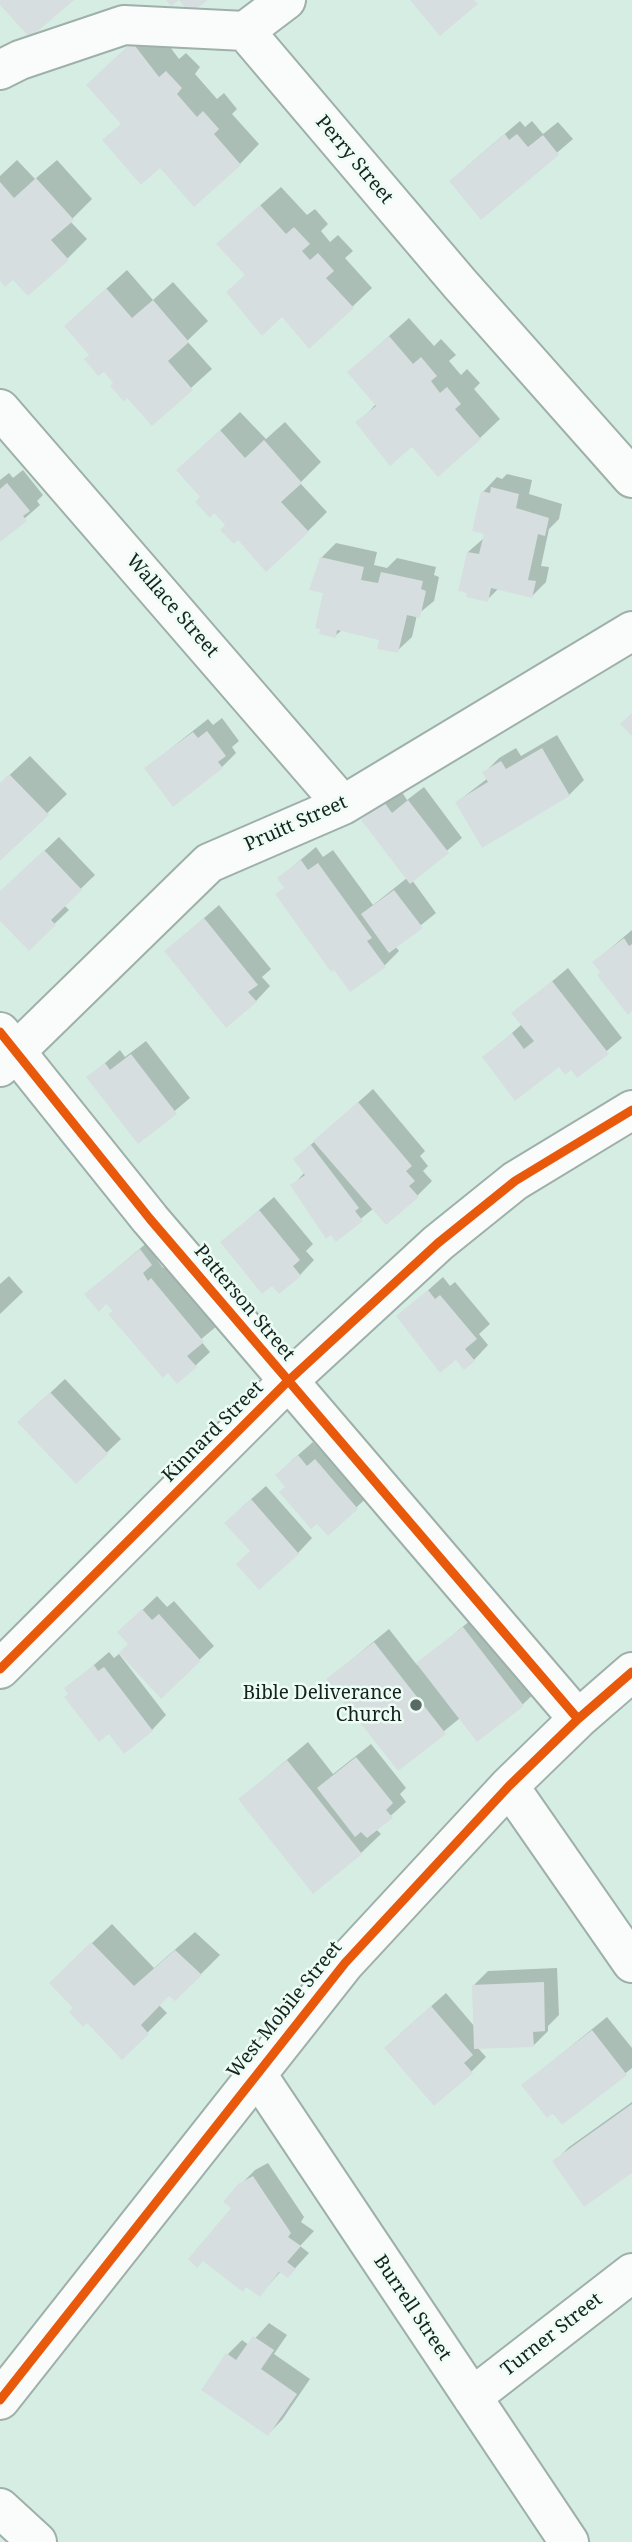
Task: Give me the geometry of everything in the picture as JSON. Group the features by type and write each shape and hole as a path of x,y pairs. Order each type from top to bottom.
{"street":[{"path":"0,70 20,60 124,25 246,31 286,0"},
{"name":"Perry Street","path":"246,31 460,284 632,478"},
{"name":"Wallace Street","path":"0,409 343,805"},
{"name":"Pruitt Street","path":"6,1050 209,863 343,805 632,631"},
{"name":"Patterson Street","path":"6,1050 287,1382 578,1719"},
{"name":"Kinnard Street","path":"0,1669 287,1382 438,1243 506,1189 632,1110"},
{"name":"West Mobile Street","path":"0,2400 345,1963 509,1786 578,1719 632,1672"},
{"path":"509,1786 632,1963"},
{"name":"Burrell Street","path":"256,2073 569,2542"},
{"name":"Turner Street","path":"472,2397 632,2273"},
{"path":"0,2508 37,2542"}],"building":[{"path":"0,0 74,0 30,38 0,5"},
{"path":"166,0 179,0 171,6"},
{"path":"179,0 208,0 190,14"},
{"path":"410,0 474,0 478,4 440,36"},
{"path":"132,42 159,77 166,71 182,88 177,94 197,117 203,111 219,129 214,134 241,165 194,207 160,168 141,185 102,140 121,124 86,85"},
{"path":"505,134 509,140 517,134 528,147 543,135 559,155 481,220 449,181"},
{"path":"36,178 74,220 51,240 69,260 28,296 13,280 5,287 0,281 0,182 14,198"},
{"path":"260,205 286,234 294,227 310,244 302,251 310,260 318,253 334,271 326,278 354,308 309,349 282,317 262,336 226,292 245,275 216,244"},
{"path":"106,288 132,318 153,300 189,342 168,361 193,390 152,426 127,398 124,402 110,386 113,383 104,372 98,376 84,359 89,355 64,326"},
{"path":"389,336 413,364 421,357 437,376 431,381 440,393 447,387 461,404 455,409 481,439 438,477 412,447 390,466 355,422 376,406 347,372"},
{"path":"220,430 245,458 264,440 302,483 281,502 309,532 266,572 238,540 234,544 220,530 225,525 214,513 210,518 195,502 200,497 176,470"},
{"path":"7,483 30,511 23,516 27,521 0,542 0,489"},
{"path":"491,487 519,494 516,508 549,518 545,536 538,534 528,580 536,581 532,598 491,588 488,602 466,597 467,593 458,591 467,552 479,554 484,534 472,531 481,491 490,493"},
{"path":"320,557 364,567 361,580 378,583 381,572 423,581 421,589 426,591 420,618 407,615 398,653 377,649 379,640 337,630 336,638 319,634 320,629 315,628 323,593 309,590"},
{"path":"632,713 632,736 620,724"},
{"path":"207,731 226,756 218,762 223,768 173,807 144,768 193,732 198,738"},
{"path":"542,748 570,796 482,848 455,802 488,782 482,772 501,761 506,769"},
{"path":"9,774 49,815 0,861 0,783"},
{"path":"408,800 449,853 410,884 361,820 384,802 392,813"},
{"path":"44,850 82,890 51,920 56,925 29,951 0,921 0,891"},
{"path":"301,860 308,870 318,863 372,938 367,941 386,967 350,992 334,970 331,972 275,894 284,888 277,878"},
{"path":"394,890 423,928 389,953 361,914"},
{"path":"204,918 258,985 248,992 257,1002 226,1028 164,951"},
{"path":"624,938 629,946 632,944 632,1011 628,1015 597,975 600,972 592,962"},
{"path":"552,981 609,1054 577,1078 571,1070 565,1075 559,1067 515,1101 482,1057 512,1033 524,1049 534,1041 511,1013"},
{"path":"131,1054 177,1114 138,1144 86,1077 105,1063 110,1070"},
{"path":"358,1102 412,1166 406,1171 415,1181 409,1186 419,1197 386,1225 313,1141"},
{"path":"311,1145 359,1208 355,1211 363,1221 336,1242 331,1235 326,1239 290,1185 305,1175 293,1159"},
{"path":"259,1210 300,1260 293,1266 301,1276 279,1294 272,1286 262,1294 220,1242"},
{"path":"140,1249 152,1265 143,1273 148,1281 151,1278 204,1342 187,1356 197,1367 177,1384 168,1373 163,1378 108,1314 113,1311 106,1304 99,1312 84,1294"},
{"path":"428,1290 435,1299 440,1295 477,1339 465,1349 475,1361 464,1370 456,1360 440,1373 396,1316"},
{"path":"50,1392 108,1454 76,1484 17,1422"},
{"path":"298,1455 307,1466 315,1459 358,1509 328,1536 317,1524 311,1529 279,1492 285,1487 275,1475"},
{"path":"251,1499 299,1554 259,1590 236,1564 250,1551 224,1523"},
{"path":"142,1609 152,1620 159,1614 201,1661 161,1699 119,1653 128,1644 117,1632"},
{"path":"463,1627 524,1706 477,1742 416,1663"},
{"path":"374,1642 446,1734 398,1771 326,1679"},
{"path":"94,1665 98,1671 104,1667 153,1731 124,1754 109,1734 99,1742 64,1697 68,1694 64,1688"},
{"path":"356,1757 393,1803 386,1810 393,1818 367,1838 361,1832 355,1837 317,1788"},
{"path":"287,1760 362,1854 313,1894 238,1799"},
{"path":"91,1942 134,1986 175,1950 202,1975 175,2001 169,1996 141,2025 149,2034 122,2060 87,2023 83,2027 69,2012 73,2008 49,1983"},
{"path":"544,1982 545,2031 533,2032 534,2047 474,2049 472,1985"},
{"path":"431,2006 473,2055 464,2063 473,2073 434,2106 384,2048"},
{"path":"592,2030 627,2075 562,2125 553,2113 547,2118 521,2085"},
{"path":"632,2104 632,2173 584,2207 552,2161"},
{"path":"253,2176 291,2233 288,2237 301,2246 287,2262 296,2269 288,2278 279,2272 260,2297 246,2287 243,2292 203,2261 197,2268 188,2259 231,2208 223,2202 238,2184"},
{"path":"253,2336 274,2350 261,2369 297,2394 268,2436 201,2390 226,2353 236,2360"}],"cycle path":[{"path":"0,1032 150,1219 578,1719"},
{"path":"0,1669 287,1382 438,1243 515,1181 632,1110"},
{"path":"0,2400 345,1963 509,1786 578,1719 632,1672"}],"place":[{"name":"Bible Deliverance Church","path":"416,1705"}]}
